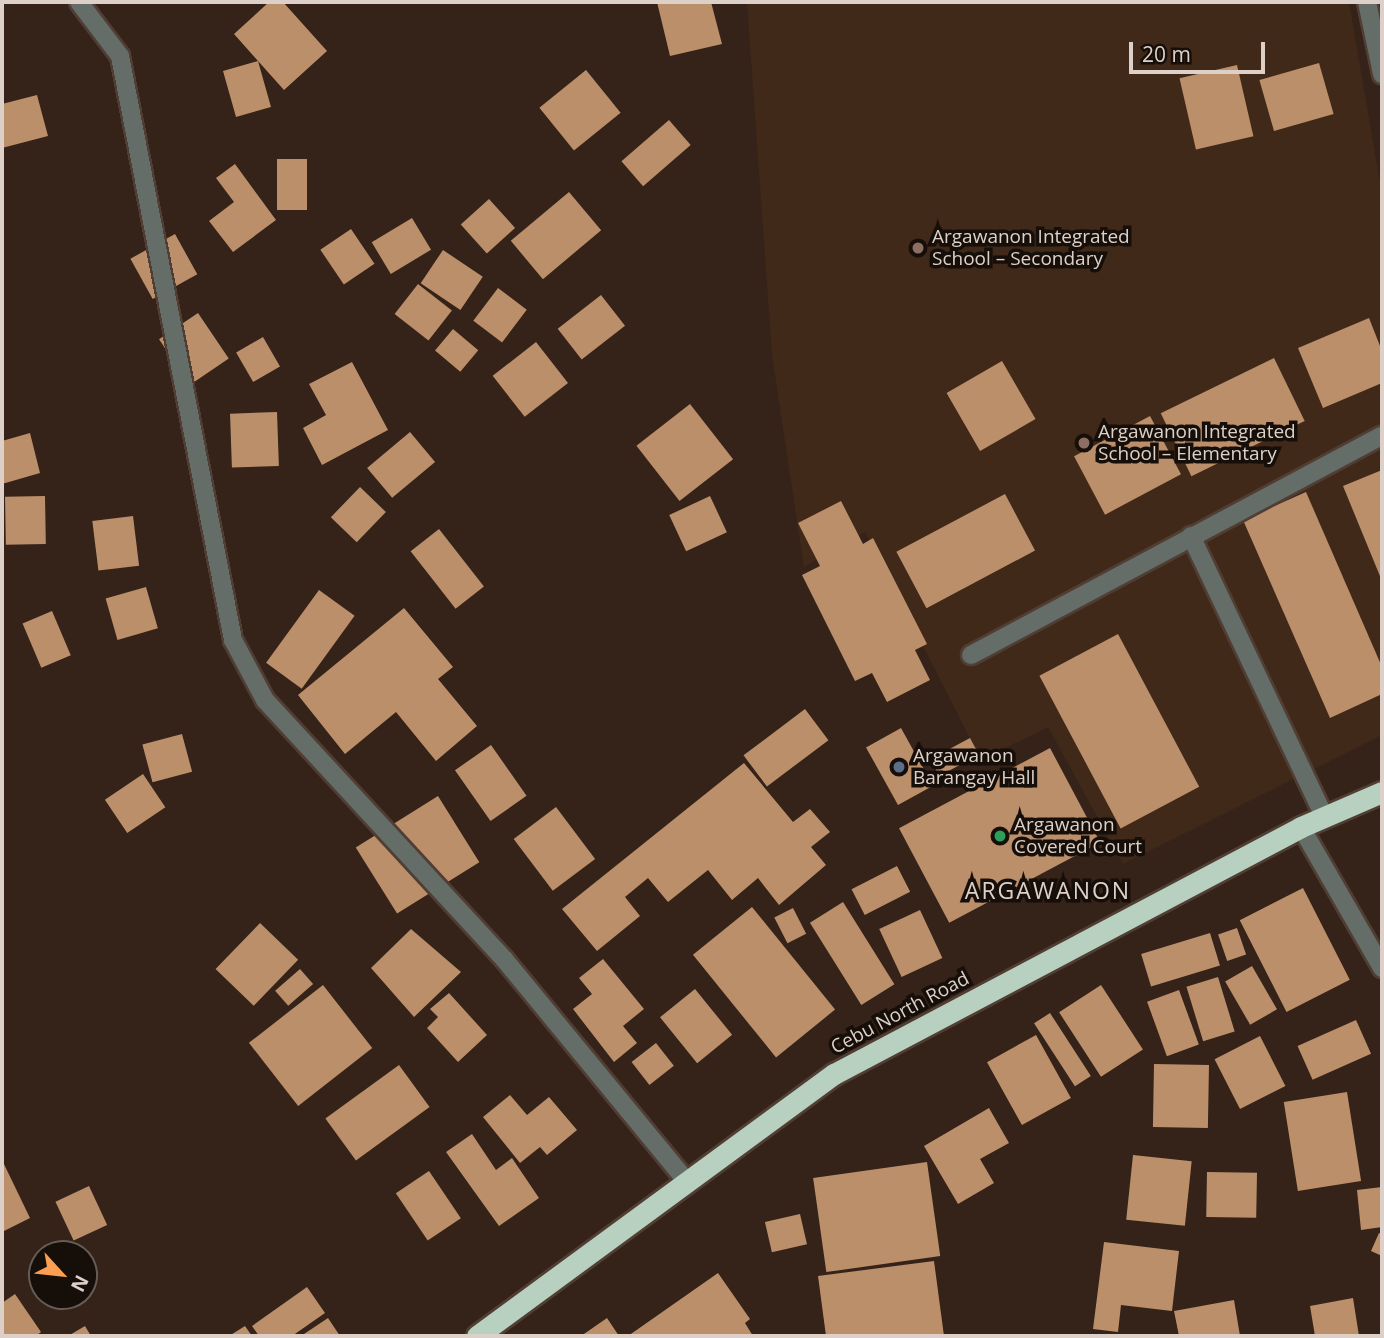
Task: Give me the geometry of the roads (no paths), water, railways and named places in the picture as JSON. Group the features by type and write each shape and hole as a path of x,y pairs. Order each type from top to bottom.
{"highway":[{"name":"Cebu North Road","path":"477,1336 834,1074 1301,827 1382,792"}],"street":[{"path":"79,2 120,56 233,640 265,700 504,958 687,1182"},
{"path":"1367,2 1382,74"},
{"path":"971,655 1382,436"},
{"path":"1191,536 1324,816"},
{"path":"1301,827 1382,968"}],"place":[{"name":"Argawanon Integrated School – Secondary","path":"918,248"},
{"name":"Argawanon Integrated School – Elementary","path":"1084,443"},
{"name":"Argawanon Barangay Hall","path":"899,767"},
{"name":"Argawanon Covered Court","path":"1000,836"}],"district":[{"name":"ARGAWANON","path":"1048,890"}]}
